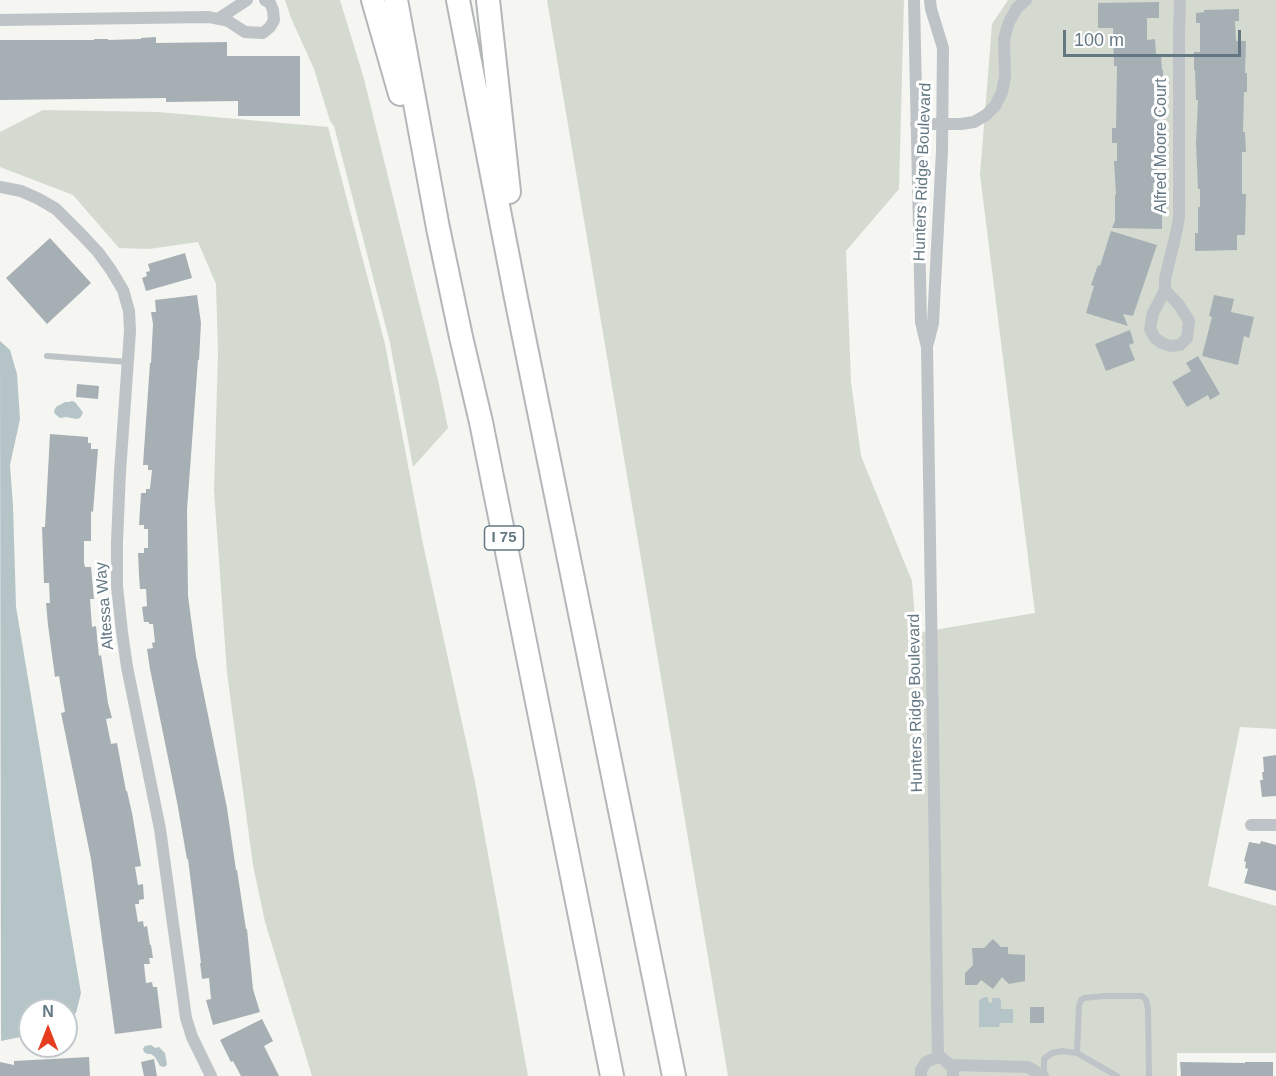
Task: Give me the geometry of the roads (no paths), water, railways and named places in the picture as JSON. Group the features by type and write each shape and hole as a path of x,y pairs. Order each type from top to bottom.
{"highway":[{"path":"373,0 438,228"},
{"name":"I 75","path":"396,0 438,228 481,422 612,1076"},
{"path":"458,0 674,1076"},
{"path":"488,0 512,218 516,298"}],"street":[{"path":"218,19 247,0"},
{"path":"0,20 210,17 228,21 245,32 262,33 270,27 274,20 270,3 265,0"},
{"name":"Hunters Ridge Boulevard","path":"914,0 921,322 927,347 938,1058"},
{"name":"Hunters Ridge Boulevard","path":"927,347 933,323 943,48 930,9 930,0"},
{"path":"916,124 974,122 995,106 1002,92 1005,77 1004,39 1009,22 1017,8 1026,0"},
{"name":"Alfred Moore Court","path":"1165,290 1165,279 1179,217 1180,0"},
{"name":"Altessa Way","path":"0,187 21,191 39,199 56,210 81,234 98,252 123,290 129,311 130,331 117,542 117,586 127,667 160,829 186,1018 192,1037 211,1076"},
{"path":"1251,825 1276,825"},
{"path":"921,1076 921,1070 926,1062 938,1058 946,1061 952,1070 1028,1067 1044,1076"}],"lane":[{"path":"47,356 128,362"},
{"path":"1077,1053 1081,1000 1104,996 1142,996 1146,1000 1148,1009 1149,1076"},
{"path":"1044,1076 1044,1059 1052,1053 1062,1051 1077,1053 1117,1076"}]}
